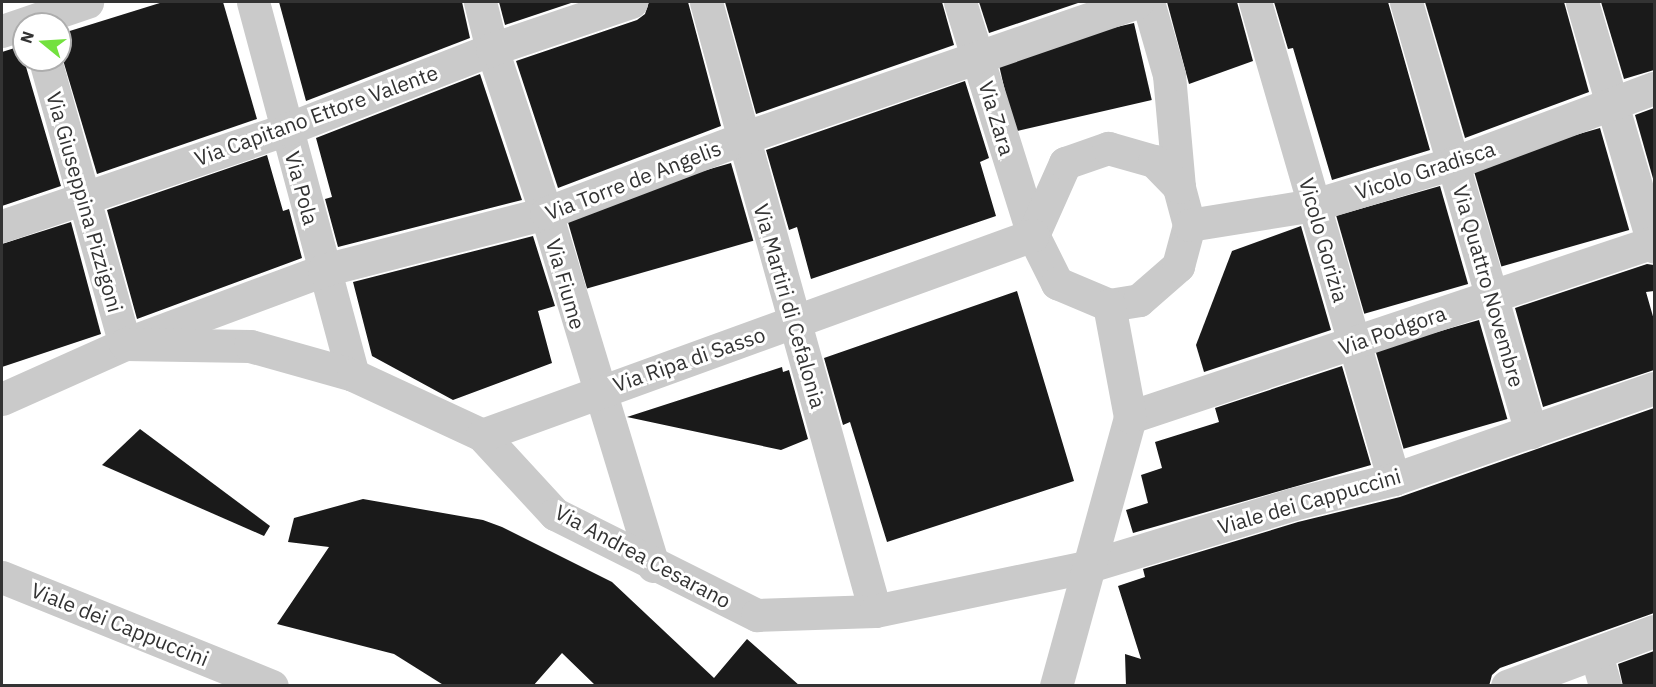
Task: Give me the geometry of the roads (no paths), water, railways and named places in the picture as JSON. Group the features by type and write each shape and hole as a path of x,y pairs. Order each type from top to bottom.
{"street":[{"path":"45,12 87,2"},
{"name":"Via Pola","path":"253,2 353,375"},
{"name":"Via Fiume","path":"480,2 492,49 546,213 597,391 653,566"},
{"name":"Via Capitano Ettore Valente","path":"2,226 286,129 492,49 631,2"},
{"name":"Via Martiri di Cefalonia","path":"706,2 875,611"},
{"name":"Via Zara","path":"960,2 1033,234"},
{"name":"Via Torre de Angelis","path":"125,344 324,270 546,213 743,138 1137,2"},
{"path":"1148,2 1169,75 1179,188 1189,225 1178,266 1139,300 1109,305 1057,283 1033,234 1065,163 1108,148 1154,161 1179,188"},
{"name":"Vicolo Gorizia","path":"1255,2 1394,479"},
{"name":"Via Quattro Novembre","path":"1406,2 1532,432"},
{"path":"1582,2 1654,244"},
{"name":"Via Giuseppina Pizzigoni","path":"48,72 125,344"},
{"name":"Vicolo Gradisca","path":"1189,225 1314,205 1454,163 1654,88"},
{"name":"Via Ripa di Sasso","path":"482,435 597,391 795,323 1033,234"},
{"name":"Via Podgora","path":"1130,417 1654,244"},
{"path":"1056,686 1086,567 1130,417 1109,305"},
{"name":"Via Andrea Cesarano","path":"2,399 125,344 250,346 353,375 482,435 555,514 653,566 757,615 875,611 1086,567"},
{"name":"Viale dei Cappuccini","path":"1086,567 1293,504 1394,479 1654,388"},
{"name":"Viale dei Cappuccini","path":"2,577 272,686"},
{"path":"1507,686 1654,631"},
{"path":"1596,654 1605,686"}]}
